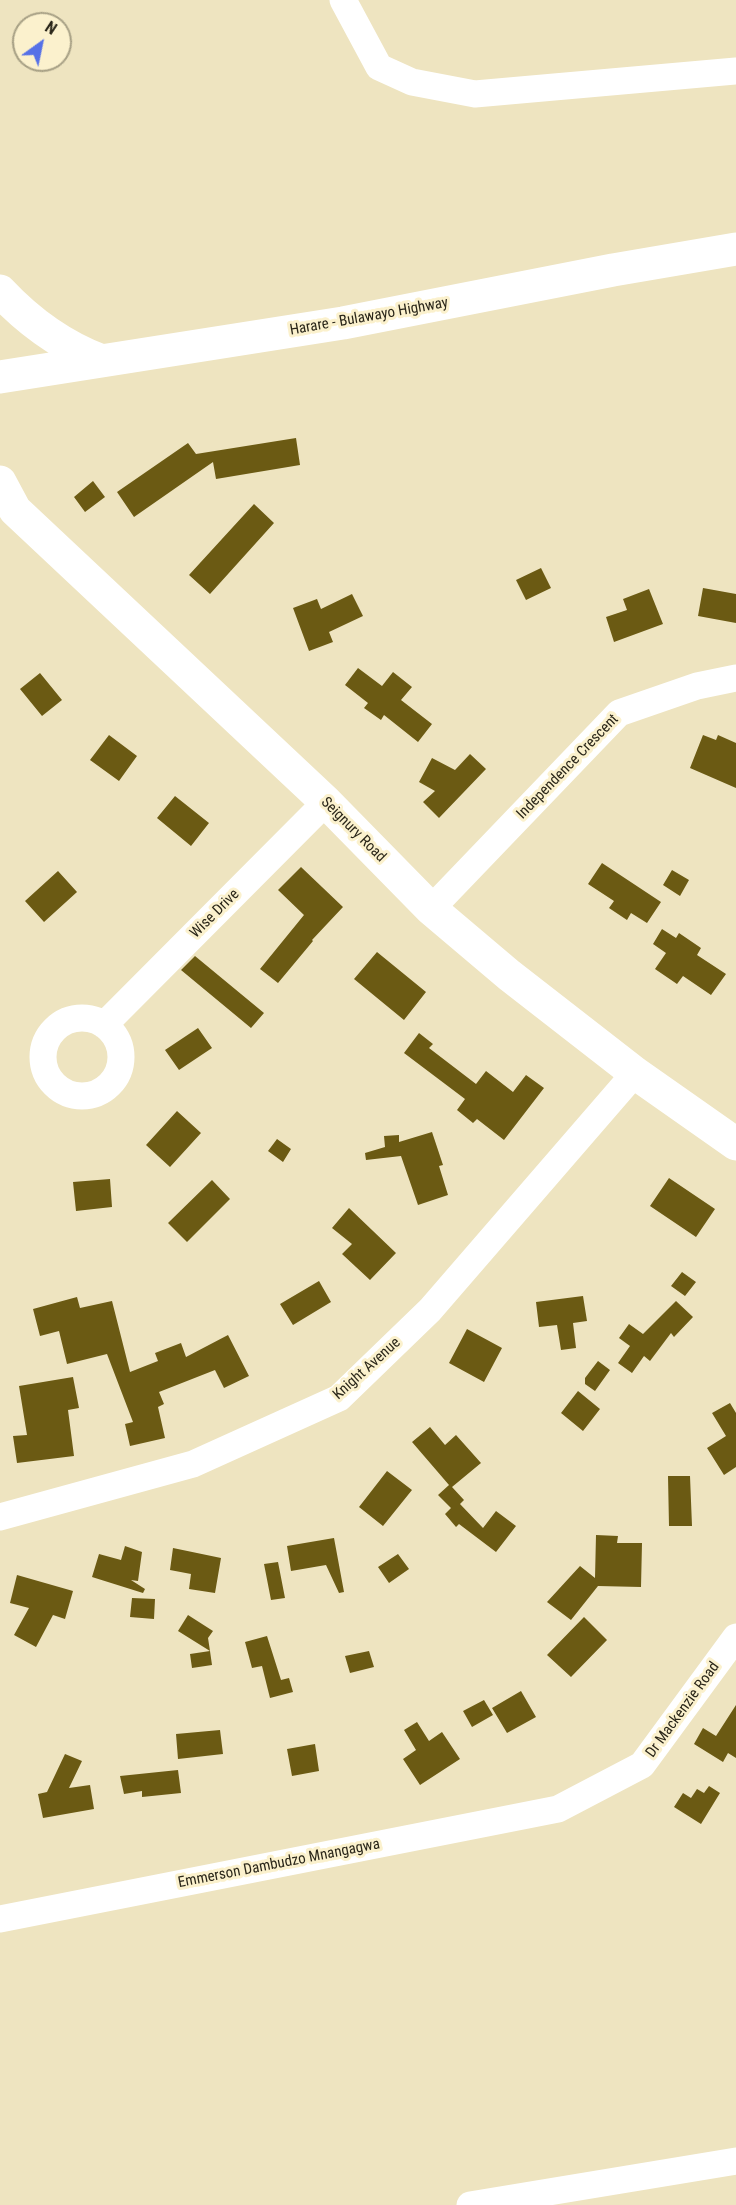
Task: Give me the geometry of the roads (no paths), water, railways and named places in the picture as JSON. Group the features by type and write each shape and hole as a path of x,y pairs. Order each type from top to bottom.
{"main road":[{"name":"Harare - Bulawayo Highway","path":"0,377 343,323 613,270 736,249"},
{"path":"0,291 18,311 47,333 74,350 102,361"},
{"name":"Seignury Road","path":"0,482 15,510 326,802 431,909 509,975 635,1073 736,1144"}],"street":[{"path":"342,0 379,68 412,82 474,94 736,71"},
{"name":"Independence Crescent","path":"431,909 620,713 697,686 736,678"},
{"name":"Wise Drive","path":"104,1025 326,802"},
{"name":"Knight Avenue","path":"0,1517 193,1464 339,1398 430,1310 635,1073"},
{"name":"Dr Mackenzie Road","path":"558,1809 642,1765 735,1640"},
{"name":"Emmerson Dambudzo Mnangagwa","path":"0,1919 558,1809"},
{"path":"483,2204 736,2161"}]}
